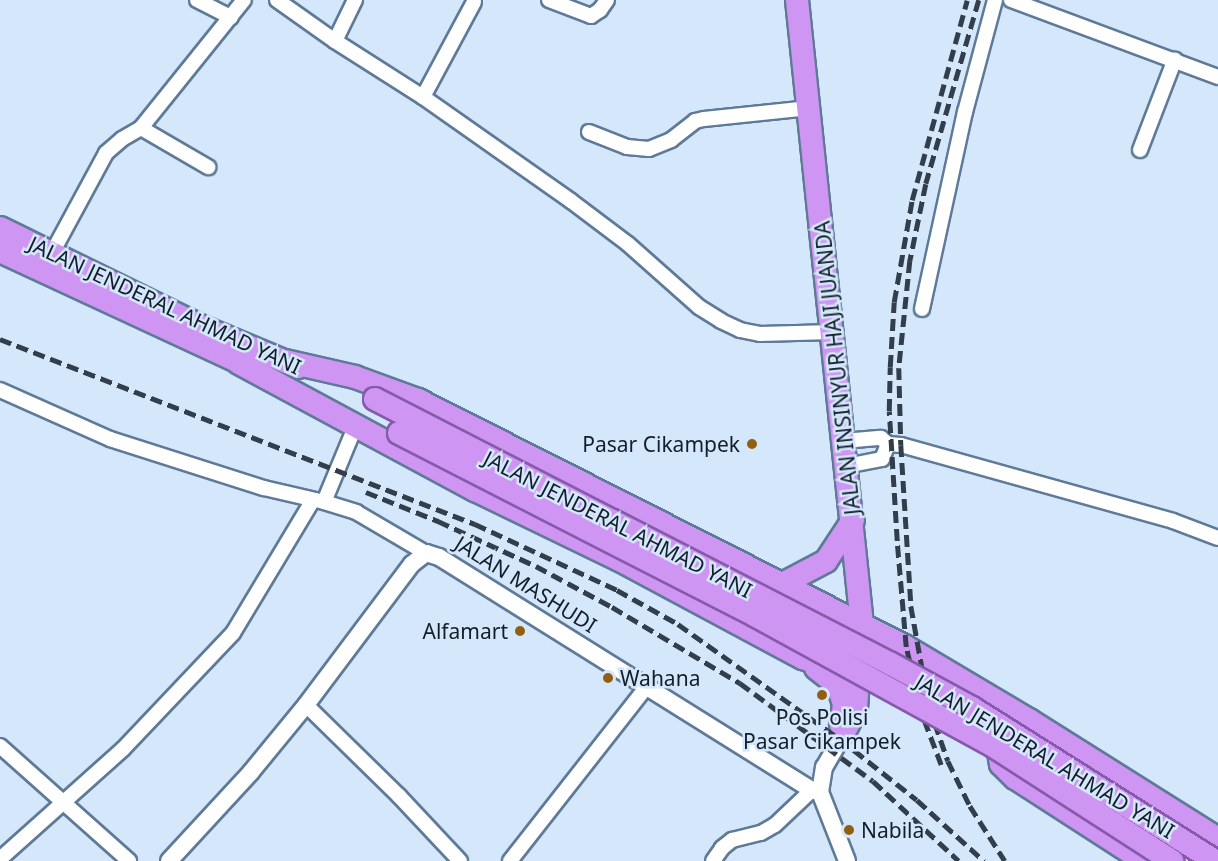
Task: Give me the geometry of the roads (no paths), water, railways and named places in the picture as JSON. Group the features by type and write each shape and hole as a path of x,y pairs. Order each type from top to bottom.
{"highway":[{"name":"JALAN INSINYUR HAJI JUANDA","path":"797,0 853,520 862,625 856,709 844,733"},
{"name":"JALAN JENDERAL AHMAD YANI","path":"0,228 202,327 375,399 891,664 972,708 1215,861"},
{"path":"0,251 239,363 399,433 756,616 995,747 1172,861"},
{"path":"285,361 355,378 418,400 917,653 1029,720 1218,839"},
{"path":"239,363 475,490 618,559 803,658 859,679"},
{"path":"767,639 759,617 760,609 768,594 826,561 853,520"},
{"path":"803,658 838,685 844,705 840,723 844,733"},
{"path":"1029,720 1005,733 999,753 1001,764 1015,778 1144,861"}],"street":[{"path":"197,0 231,17"},
{"path":"52,253 106,153 122,139 141,128 244,0"},
{"path":"277,0 334,41 423,97 571,201 628,244 699,307 721,321 740,330 760,334 833,332"},
{"path":"334,41 356,0"},
{"path":"549,0 591,16 600,10 607,0"},
{"path":"921,309 964,112 995,0"},
{"path":"1011,0 1175,59 1218,77"},
{"path":"423,97 474,2"},
{"path":"1140,150 1175,59"},
{"path":"589,132 627,147 649,149 671,141 695,121 809,108"},
{"path":"141,128 208,167"},
{"path":"0,390 110,439 168,455 264,488 319,501 380,524 426,553"},
{"path":"0,859 156,717 233,633 319,501 355,427"},
{"path":"843,441 881,438 888,444 901,445 1173,521 1218,538"},
{"path":"846,466 882,459 888,444"},
{"name":"JALAN MASHUDI","path":"171,860 251,772 306,705 412,564 426,553 439,557 816,791"},
{"path":"510,861 647,686"},
{"path":"306,705 399,796 460,861"},
{"path":"713,861 722,848 732,840 761,833 775,825 816,791 824,766 844,733"},
{"path":"0,746 129,861"},
{"path":"816,791 847,861"}],"railway":[{"path":"941,765 922,715 906,647 889,411 890,367 894,302 912,200 967,0"},
{"path":"979,0 926,184 910,261 899,368 901,445 911,606 929,706 948,761 970,806 1005,861"},
{"path":"0,339 475,524 617,590 678,624 840,739 917,800 984,861"},
{"path":"366,492 438,521 536,566 612,607 740,683 873,781 959,861"}],"place":[{"name":"Pasar Cikampek","path":"752,444"},
{"name":"Alfamart","path":"520,631"},
{"name":"Wahana","path":"608,678"},
{"name":"Pos Polisi Pasar Cikampek","path":"822,695"},
{"name":"Nabila","path":"849,830"}]}
